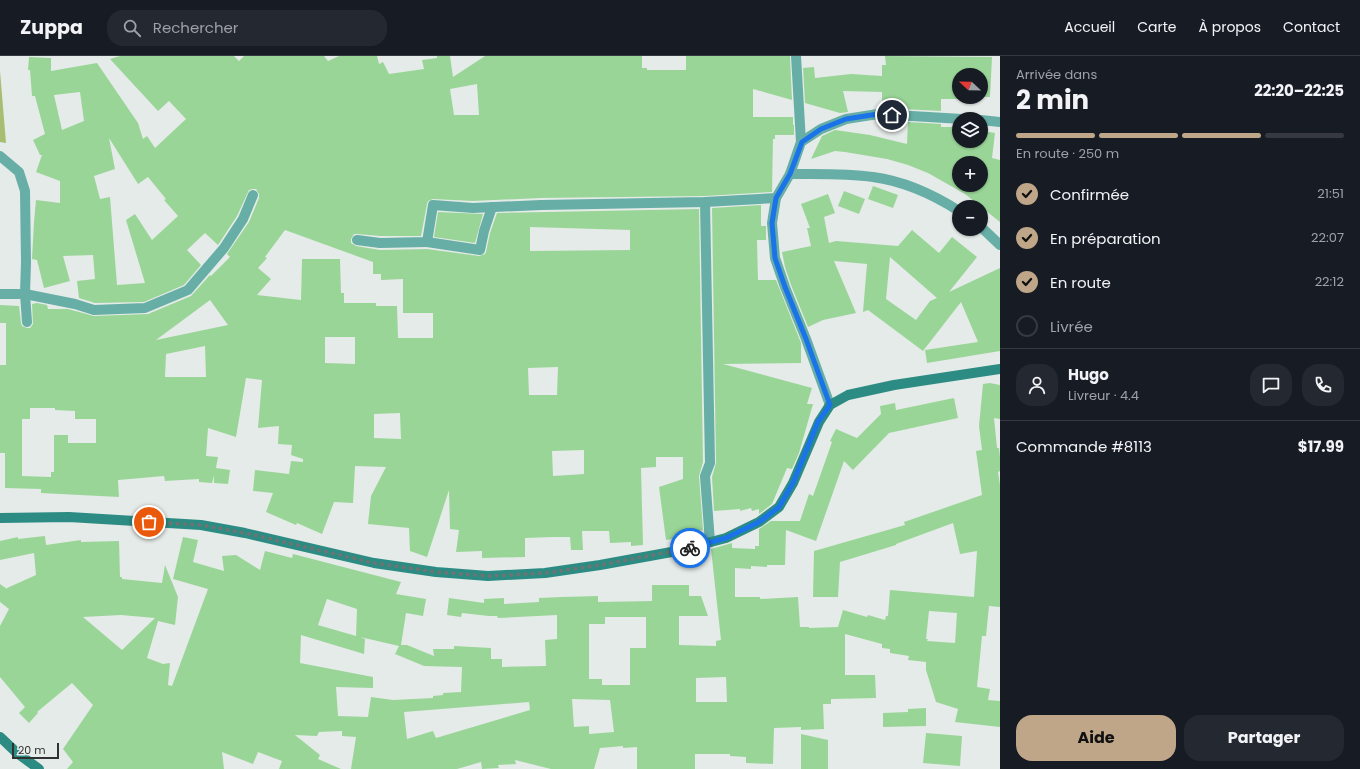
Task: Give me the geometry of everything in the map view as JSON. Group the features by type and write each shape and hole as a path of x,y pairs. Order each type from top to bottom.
{"street":[{"path":"796,56 802,142 790,174 776,198 772,223 775,258 830,405"},
{"path":"802,142 821,129 846,119 878,114 952,118"},
{"path":"988,121 1000,122"},
{"path":"0,156 19,172 25,191 25,294 27,322"},
{"path":"790,174 844,174 874,177 904,185 940,199 952,207"},
{"path":"0,294 25,294 75,304 94,310 145,308 188,290 224,248 243,219 253,195"},
{"path":"428,242 433,205 474,208 705,202 776,198"},
{"path":"705,202 710,463 705,476 710,542"},
{"path":"357,240 380,243 428,242 480,250 484,231 492,207"},
{"path":"988,234 1000,245"},
{"path":"0,518 69,517 201,525 245,533 374,563 436,572 488,576 545,573 600,565 677,551 726,538 759,522 779,507 793,483 818,422 830,405 848,395 894,385 1000,369"},
{"path":"0,737 17,753 39,769"}],"green space":[{"path":"0,71 6,143 0,142"}],"building":[{"path":"120,56 234,56 239,61 244,56 324,56 328,61 339,56 377,56 379,64 383,62 389,74 424,69 422,60 437,58 437,56 450,56 453,77 485,56 642,56 642,68 647,68 647,70 686,70 686,56 790,56 792,100 753,89 753,117 793,117 794,135 775,135 775,139 773,139 772,192 705,196 541,198 473,201 433,199 428,201 427,204 421,236 380,236 354,234 351,239 351,243 356,246 380,250 427,249 479,256 485,254 486,252 490,233 497,213 699,209 703,462 699,476 703,530 678,534 679,538 666,540 659,487 683,479 683,457 656,457 656,467 641,468 643,545 631,546 631,542 610,543 609,531 582,531 583,550 571,550 570,537 554,537 525,538 525,557 482,558 482,551 456,552 459,530 450,529 449,490 427,557 410,551 409,528 368,524 371,496 386,467 355,466 353,503 334,502 322,534 266,512 273,493 253,491 255,470 289,474 291,461 303,462 303,459 291,455 292,445 278,444 279,426 258,428 262,380 246,378 236,437 208,428 206,456 218,457 216,468 230,470 228,484 214,483 214,476 212,483 199,482 199,479 165,481 164,476 118,480 119,497 41,493 41,489 5,488 5,453 0,453 0,365 6,365 6,323 0,323 0,305 19,306 22,326 27,328 30,328 33,324 32,304 37,303 47,305 48,309 68,309 94,316 148,314 191,296 210,275 211,276 230,257 227,254 249,222 259,198 259,194 256,189 249,190 237,216 218,245 205,233 187,250 201,265 184,285 144,302 95,303 79,298 77,281 95,279 93,255 63,256 70,281 44,288 37,260 32,259 36,200 60,203 60,181 36,172 42,155 40,155 33,140 45,134 35,96 32,96 30,70 28,70 29,57 51,58 51,71 97,63 138,123 143,139 147,136 155,148 186,119 169,101 158,111 110,59","holes":["477,84 479,115 454,115 450,89","80,92 84,121 62,130 54,95","109,138 138,184 148,177 166,199 164,200 178,216 152,240 135,214 126,220 145,283 117,285 110,197 100,199 94,176 115,169","530,227 630,230 630,250 530,251","285,230 373,262 373,274 381,274 381,280 403,279 403,313 433,313 433,338 398,338 397,306 376,306 376,303 344,303 344,293 341,293 340,259 302,259 301,300 257,295 271,279 258,268 267,258 265,257","210,300 228,325 156,340","325,337 355,337 355,364 325,363","205,346 206,377 165,377 166,354","558,367 557,395 529,395 528,368","30,408 55,408 55,410 75,411 75,419 96,419 96,443 68,443 68,435 54,435 54,472 51,472 51,477 22,476 22,419 30,419","400,413 401,439 374,438 374,414","584,450 584,474 553,476 552,451"]},
{"path":"885,56 992,57 990,97 988,97 988,68 952,68 952,99 941,99 941,111 882,108 882,92 843,91 848,112 840,113 805,103 803,68 814,67 815,78 851,74 882,76 882,65 886,65"},
{"path":"908,122 941,124 941,127 952,127 952,148 988,148 988,132 995,133 992,158 1000,160 1000,222 988,212 988,200 972,200 961,192 988,192 988,156 952,156 952,187 928,173 887,159 835,151 811,159 822,136 835,130 870,135 907,144"},
{"path":"873,186 898,195 893,208 868,199"},
{"path":"844,191 865,199 859,214 838,206"},
{"path":"828,194 835,213 824,217 829,243 836,241 898,246 912,230 939,253 952,237 977,257 949,292 1000,268 1000,351 927,363 925,350 978,342 961,302 923,351 868,310 863,312 867,264 834,261 856,313 823,320 808,327 791,285 782,252 811,246 807,228 810,228 801,204","holes":["890,257 937,298 930,301 916,320 886,299"]},
{"path":"761,205 761,226 766,226 766,240 757,240 758,280 776,280 801,343 801,363 723,364 812,388 807,404 813,404 799,453 792,469 787,468 772,504 759,514 759,509 752,511 751,508 740,511 740,509 714,511 712,477 716,463 712,208"},
{"path":"438,212 483,214 475,243 434,237"},
{"path":"990,383 1000,385 1000,419 994,418 997,448 999,448 1000,457 1000,471 998,472 1000,485 1000,607 989,606 986,636 982,636 977,687 990,689 988,700 1000,701 1000,727 955,722 958,709 936,702 926,670 926,662 908,660 909,656 890,653 890,649 882,648 882,644 845,634 845,675 875,675 876,698 831,699 831,704 823,704 824,729 801,730 801,727 774,728 773,764 746,763 746,757 730,756 730,754 695,754 695,769 637,769 637,747 623,748 623,746 600,748 594,769 551,769 515,760 516,764 498,765 499,768 482,769 481,762 457,769 351,769 356,737 342,736 342,731 319,732 317,736 295,735 320,755 318,759 341,769 279,769 282,761 258,752 253,764 222,752 224,769 67,769 73,762 63,749 93,705 72,683 37,712 38,713 29,723 19,713 25,707 0,677 0,626 9,609 0,602 0,584 7,589 36,575 34,553 0,560 0,541 18,537 18,539 45,536 46,545 81,540 81,542 119,541 120,577 122,577 122,579 162,583 165,565 178,597 175,625 158,621 147,658 163,664 170,663 168,685 172,686 208,589 173,579 183,537 198,540 193,562 224,571 222,556 236,555 260,570 265,551 292,558 293,554 401,582 396,594 426,599 423,616 406,613 401,645 407,645 434,656 433,649 454,649 454,646 491,648 491,659 502,659 502,667 546,666 545,640 557,639 557,615 498,618 497,616 462,613 461,617 447,615 449,598 484,603 484,599 504,598 504,604 539,602 539,598 598,596 598,602 652,601 652,585 689,585 689,596 701,596 708,616 679,616 679,645 716,646 716,641 721,640 711,549 732,543 732,548 755,549 755,546 759,546 759,529 771,521 800,521 809,494 813,496 832,442 830,441 836,429 857,438 881,414 880,406 895,403 896,410 954,398 958,418 889,433 853,470 844,461 816,541 786,530 785,565 767,565 767,567 751,566 751,569 735,568 735,597 760,597 760,599 798,597 800,627 809,628 838,627 843,610 867,617 868,615 885,620 886,616 888,616 890,590 974,597 977,551 960,554 953,523 896,545 840,562 838,597 813,597 814,551 905,525 904,522 982,495 976,451 982,450 979,426 983,384","holes":["327,599 357,609 356,636 318,625","929,611 957,613 955,643 927,641 928,639 926,639","121,615 155,618 122,650 83,617","605,617 646,617 646,648 630,648 630,685 602,685 602,679 589,679 589,624 605,624","301,635 364,654 365,639 360,637 399,646 395,654 424,666 462,667 461,692 443,693 443,695 433,696 433,698 393,700 371,697 368,717 338,716 336,687 373,688 373,677 300,663","726,677 727,702 696,702 696,678","572,699 610,700 614,732 589,734 589,726 574,727","529,702 530,710 436,738 433,731 407,739 404,712"]},
{"path":"926,708 926,726 883,727 883,713 908,712 908,709"},
{"path":"926,733 962,736 960,766 923,763"},
{"path":"801,734 828,740 828,769 801,769"}],"way so far":[{"path":"149,522 201,525 245,533 374,563 436,572 488,576 545,573 600,565 690,548"}],"route":[{"path":"690,548 726,538 759,522 779,507 793,483 818,422 830,405 775,258 772,223 776,198 790,174 802,142 821,129 846,119 878,114 892,115"}]}
